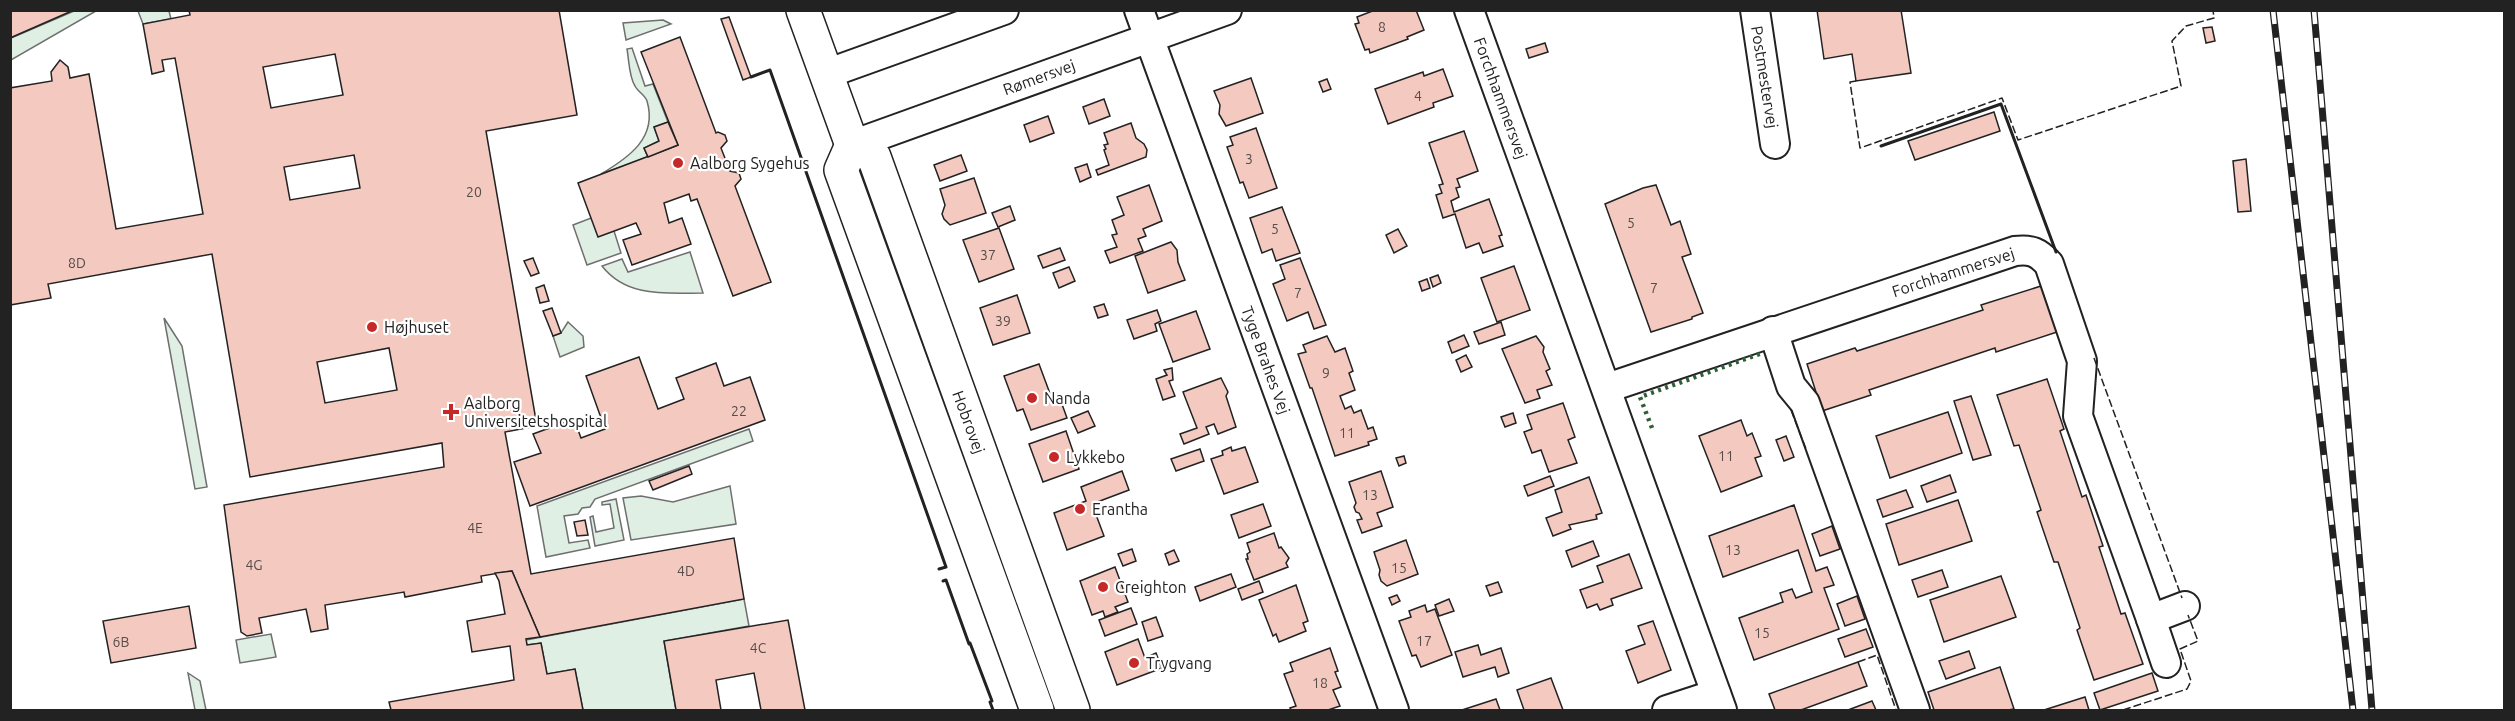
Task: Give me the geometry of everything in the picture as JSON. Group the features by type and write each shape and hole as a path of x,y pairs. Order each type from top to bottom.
{"main road":[{"path":"803,10 852,145"},
{"name":"Hobrovej","path":"1037,711 841,170 852,145 874,157 1073,711"}],"street":[{"path":"826,74 1004,10"},
{"name":"Tyge Brahes Vej","path":"1138,10 1394,711"},
{"name":"Rømersvej","path":"852,145 1227,10"},
{"name":"Forchhammersvej","path":"1469,10 1719,702"},
{"name":"Postmestervej","path":"1755,10 1775,144"},
{"name":"Forchhammersvej","path":"1607,388 2015,251 2029,250 2040,254 2049,264 2082,361 2078,416 2166,663"},
{"path":"1773,331 1791,386 1805,403 1915,711"},
{"path":"2151,619 2185,606"},
{"path":"1667,711 1719,702"}],"green space":[{"path":"74,11 96,11 11,60 11,38"},
{"path":"138,11 169,11 171,19 143,24"},
{"path":"663,20 671,24 626,40 623,23"},
{"path":"632,48 645,86 653,84 668,122 654,127 659,141 644,148 648,157 601,174 630,154 644,136 648,126 647,101 635,86 630,73 627,49"},
{"path":"591,218 614,231 621,253 587,265 573,225"},
{"path":"690,252 703,293 661,293 635,289 623,284 602,266 622,259 628,272"},
{"path":"164,318 182,346 207,487 195,489"},
{"path":"568,322 583,336 584,347 560,357 553,336 561,333"},
{"path":"749,429 753,441 595,499 590,507 582,508 578,514 564,516 569,543 588,540 590,548 546,557 537,506"},
{"path":"730,486 736,524 631,540 623,498 641,496 673,502"},
{"path":"616,499 624,540 595,546 590,517 593,516 596,532 614,528 610,504 602,505 602,502"},
{"path":"744,599 749,626 664,641 676,710 583,710 575,669 547,674 541,643 527,645 526,640"},
{"path":"271,634 276,657 240,663 236,640"},
{"path":"188,673 200,681 206,710 195,710"}],"building":[{"path":"10,10 74,10 10,38"},
{"name":"Højhuset","path":"189,10 559,10 577,115 486,131 537,426 505,432 531,574 734,538 744,599 540,637 512,571 481,576 482,582 405,597 404,592 325,605 328,629 311,632 306,609 259,618 262,633 247,636 241,632 224,505 444,467 442,443 250,477 212,254 48,284 51,298 10,305 10,88 52,81 51,72 60,60 68,67 70,78 89,74 116,229 203,214 175,58 162,60 164,71 152,74 143,24 190,15","holes":["335,54 343,95 271,108 263,67","354,155 360,188 290,200 284,167","389,348 397,390 325,403 317,362"]},
{"path":"1375,10 1416,10 1424,30 1407,37 1408,39 1370,53 1369,49 1365,50 1355,24 1359,23 1357,17"},
{"path":"1817,10 1901,10 1911,73 1856,81 1852,54 1824,59"},
{"path":"729,17 751,77 743,80 721,19"},
{"path":"2212,27 2215,41 2206,43 2203,28"},
{"name":"Aalborg Sygehus","path":"680,37 716,133 725,135 727,141 721,148 730,171 739,173 741,179 735,186 771,282 733,296 697,199 691,201 689,194 664,203 669,223 682,218 691,244 632,265 623,240 641,234 636,223 598,237 578,183 678,145 641,52"},
{"path":"1545,43 1548,52 1529,58 1526,49"},
{"path":"1443,69 1453,96 1433,103 1434,107 1388,124 1375,89 1423,72 1424,76"},
{"path":"1251,78 1263,113 1226,126 1219,114 1220,105 1214,91"},
{"path":"1327,79 1331,89 1323,92 1319,82"},
{"path":"1104,99 1110,116 1089,124 1083,107"},
{"path":"1994,112 2000,131 1915,160 1908,141"},
{"path":"1048,116 1054,133 1030,142 1024,125"},
{"path":"668,122 678,145 648,157 644,148 659,141 654,127"},
{"path":"1131,123 1136,138 1144,144 1147,150 1146,157 1098,175 1096,170 1109,165 1104,150 1106,149 1104,145 1108,144 1104,133"},
{"path":"1256,128 1277,188 1249,198 1243,182 1240,183 1227,147 1233,145 1230,137"},
{"path":"1464,131 1478,171 1457,179 1460,187 1456,188 1459,197 1451,201 1454,212 1489,199 1502,235 1499,236 1503,246 1483,253 1479,243 1466,248 1455,214 1443,218 1436,195 1442,193 1439,185 1443,184 1429,143"},
{"path":"961,155 967,171 940,181 934,165"},
{"path":"2246,159 2251,211 2238,212 2233,161"},
{"path":"1087,164 1091,177 1080,182 1075,168"},
{"path":"974,178 986,213 950,225 942,214 945,205 940,189"},
{"path":"1149,185 1162,221 1143,229 1146,236 1138,239 1143,251 1110,263 1105,251 1117,247 1112,235 1117,234 1112,220 1124,215 1117,197"},
{"path":"1656,185 1671,225 1680,221 1691,254 1682,257 1703,313 1692,319 1651,332 1605,204"},
{"path":"1010,206 1015,220 998,227 992,213"},
{"path":"1282,207 1300,253 1276,261 1272,249 1262,253 1250,218"},
{"path":"999,228 1014,269 979,282 963,240"},
{"path":"1398,229 1407,246 1394,253 1386,235"},
{"path":"1171,242 1177,250 1178,262 1185,280 1148,293 1135,256"},
{"path":"1060,248 1065,260 1043,268 1038,256"},
{"path":"533,258 539,273 531,276 524,261"},
{"path":"1300,258 1326,325 1314,329 1308,312 1287,321 1273,284 1285,279 1280,265"},
{"path":"1514,266 1530,310 1497,322 1481,278"},
{"path":"1069,267 1075,281 1059,288 1053,273"},
{"path":"1438,275 1441,283 1433,287 1430,278"},
{"path":"1427,279 1430,288 1422,291 1419,282"},
{"path":"544,285 549,301 540,303 536,288"},
{"path":"2041,286 2057,332 1996,352 1995,348 1869,390 1871,395 1822,411 1807,364 1855,348 1857,351 1983,310 1981,305"},
{"path":"1017,295 1030,333 993,345 980,308"},
{"path":"1104,304 1108,315 1098,318 1094,307"},
{"path":"552,308 561,333 553,336 543,311"},
{"path":"1157,310 1161,321 1155,324 1157,331 1134,339 1127,320"},
{"path":"1196,311 1210,349 1173,362 1159,324"},
{"path":"1501,322 1505,335 1479,344 1474,332"},
{"path":"1464,335 1469,346 1452,353 1448,342"},
{"path":"1327,336 1335,352 1345,348 1353,371 1349,373 1355,390 1340,396 1345,409 1351,406 1354,413 1361,410 1368,429 1373,427 1377,439 1368,442 1369,445 1335,456 1298,354 1306,352 1303,345"},
{"path":"1536,336 1544,347 1543,352 1550,369 1546,371 1552,385 1537,390 1540,398 1525,403 1502,349"},
{"path":"1466,355 1472,367 1461,372 1456,360"},
{"path":"639,357 658,409 684,399 676,378 716,363 724,386 750,377 765,420 530,506 514,462 541,453 533,434 574,419 581,438 605,429 586,376"},
{"name":"Nanda","path":"1039,364 1052,399 1059,396 1067,418 1031,430 1023,409 1017,411 1004,376"},
{"path":"1172,368 1173,380 1169,381 1175,396 1163,400 1156,379 1167,375 1164,370"},
{"path":"1221,378 1228,392 1226,396 1236,427 1218,434 1214,424 1206,427 1209,434 1184,444 1180,434 1197,428 1183,392"},
{"path":"2047,379 2064,429 2060,431 2082,497 2086,495 2103,546 2099,547 2121,614 2125,613 2143,664 2094,680 2058,562 2054,562 2037,512 2041,510 2019,445 2014,446 1997,395"},
{"path":"1971,396 1991,455 1973,460 1954,401"},
{"path":"1563,403 1575,437 1568,440 1577,463 1549,472 1541,450 1532,453 1524,432 1532,429 1527,415"},
{"path":"1088,411 1095,426 1078,433 1071,418"},
{"path":"1948,412 1962,453 1890,478 1876,436"},
{"path":"1513,413 1516,423 1505,427 1501,417"},
{"path":"1741,420 1747,436 1752,433 1761,456 1755,458 1762,476 1721,492 1699,436"},
{"name":"Lykkebo","path":"1066,431 1079,469 1043,482 1029,444"},
{"path":"1786,436 1794,457 1784,461 1776,440"},
{"path":"1231,447 1232,451 1245,447 1258,482 1224,494 1211,459 1223,455 1222,451"},
{"path":"1200,449 1204,461 1176,471 1171,459"},
{"path":"1404,456 1406,463 1399,466 1396,458"},
{"path":"689,466 692,474 653,490 649,481"},
{"name":"Erantha","path":"1122,471 1129,490 1092,504 1104,536 1067,550 1054,513 1086,501 1081,487"},
{"path":"1381,471 1393,507 1377,513 1382,526 1362,533 1357,520 1362,519 1354,507 1356,503 1349,482"},
{"path":"1950,475 1956,492 1927,502 1921,486"},
{"path":"1550,476 1554,486 1528,496 1524,486"},
{"path":"1589,477 1602,513 1596,515 1597,519 1569,525 1571,529 1553,536 1546,518 1562,512 1555,490"},
{"path":"1906,490 1913,507 1883,517 1877,500"},
{"path":"1958,500 1972,541 1899,565 1886,524"},
{"path":"1263,504 1271,526 1239,538 1231,515"},
{"path":"1794,505 1816,571 1827,567 1834,585 1824,588 1839,629 1754,660 1739,618 1783,602 1780,593 1792,589 1796,598 1812,592 1798,550 1723,577 1709,536"},
{"path":"585,520 588,535 577,536 574,522"},
{"path":"1832,526 1840,549 1820,556 1812,534"},
{"path":"1274,533 1279,548 1281,547 1289,558 1286,563 1288,567 1254,580 1246,559 1250,552 1247,543"},
{"path":"1406,540 1418,574 1387,586 1381,581 1374,552"},
{"path":"1593,541 1599,556 1572,567 1566,551"},
{"path":"1132,549 1136,561 1123,566 1118,554"},
{"path":"1174,550 1179,561 1169,565 1165,554"},
{"path":"1629,554 1642,588 1611,599 1613,605 1600,610 1597,604 1587,608 1580,590 1603,582 1597,566"},
{"name":"Creighton","path":"1115,567 1128,602 1115,607 1118,612 1105,617 1103,611 1092,615 1080,581"},
{"path":"1942,570 1948,587 1918,597 1912,580"},
{"path":"512,571 540,637 526,639 527,645 541,643 547,674 575,669 583,710 391,710 389,702 514,680 510,646 472,652 467,621 505,614 499,581 495,573"},
{"path":"1231,574 1236,587 1200,601 1195,587"},
{"path":"2001,576 2016,617 1944,642 1930,600"},
{"path":"1259,581 1263,592 1242,600 1238,589"},
{"path":"1498,582 1502,592 1490,596 1486,586"},
{"path":"1296,585 1308,621 1303,623 1306,631 1279,642 1276,634 1273,636 1259,600"},
{"path":"1397,595 1400,601 1392,605 1389,598"},
{"path":"1857,596 1865,619 1845,626 1837,604"},
{"path":"1449,599 1454,611 1439,616 1435,605"},
{"path":"1425,605 1427,612 1435,609 1452,655 1421,667 1416,655 1412,656 1399,621 1411,617 1409,611"},
{"path":"189,606 196,648 111,663 103,621"},
{"path":"1131,608 1137,624 1105,636 1099,620"},
{"path":"1156,617 1163,636 1148,641 1142,622"},
{"path":"788,620 805,710 761,710 754,673 716,680 721,710 676,710 664,641"},
{"path":"1653,621 1671,670 1638,683 1626,651 1645,644 1638,626"},
{"path":"1866,629 1873,647 1845,657 1838,639"},
{"name":"Trygvang","path":"1138,639 1145,658 1156,653 1162,668 1117,685 1105,652"},
{"path":"1478,645 1481,655 1501,648 1509,673 1498,677 1495,667 1463,677 1455,652"},
{"path":"1330,648 1341,687 1333,690 1340,706 1328,710 1291,710 1290,708 1296,706 1284,674 1293,671 1290,663"},
{"path":"1969,651 1975,668 1946,679 1939,661"},
{"path":"1858,662 1867,686 1801,710 1775,710 1769,694"},
{"path":"2000,667 2014,709 1934,710 1928,692"},
{"path":"2152,673 2158,691 2100,710 2094,693"},
{"path":"1551,678 1563,710 1524,710 1517,690"},
{"path":"2085,697 2089,710 2044,710"},
{"path":"1496,699 1500,710 1462,710"},
{"path":"1872,701 1876,710 1848,710"}],"railway":[{"path":"2273,10 2353,710"},
{"path":"2314,10 2372,710"}],"hedge":[{"path":"1652,428 1640,397 1762,353"}],"fence":[{"path":"1856,81 1850,82 1860,148 2002,98 2018,140 2181,86 2172,41 2186,26 2214,18 2213,10"},
{"path":"2094,358 2182,598"},
{"path":"1791,410 1806,449"},
{"path":"2123,710 2187,689 2191,681 2180,649 2198,641 2188,615"},
{"path":"1858,662 1877,655 1896,710"}],"wall":[{"path":"751,77 770,70 946,567 939,569"},
{"path":"1881,146 2001,104 2056,252"},
{"path":"943,581 946,580 969,644"},
{"path":"970,643 992,701"},
{"path":"990,702 993,710"}],"place":[{"name":"Aalborg Sygehus","path":"678,163"},
{"name":"Højhuset","path":"372,327"},
{"name":"Nanda","path":"1032,398"},
{"name":"Aalborg Universitetshospital","path":"451,412"},
{"name":"Lykkebo","path":"1054,457"},
{"name":"Erantha","path":"1080,509"},
{"name":"Creighton","path":"1103,587"},
{"name":"Trygvang","path":"1134,663"}]}
